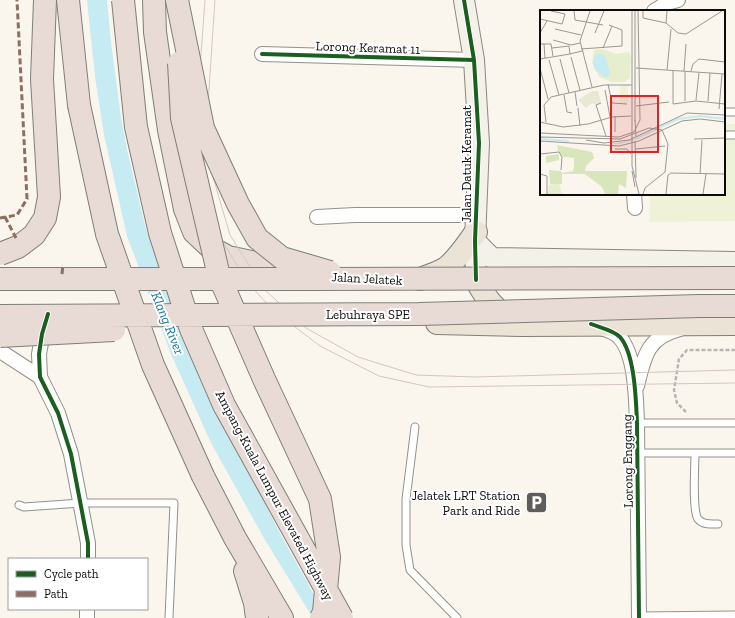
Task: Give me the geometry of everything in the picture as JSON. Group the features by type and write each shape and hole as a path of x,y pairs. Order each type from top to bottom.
{"highway":[{"path":"0,263 15,260 30,249 41,236 53,205 55,187 44,66 44,0"},
{"path":"0,254 18,247 34,235 45,218 49,197 42,79 44,0"},
{"path":"68,0 78,105 107,234 153,366 203,476 235,538 282,618"},
{"name":"Ampang-Kuala Lumpur Elevated Highway","path":"124,0 136,127 160,233 191,329 224,405 342,618"},
{"path":"154,0 155,32 169,130 185,209 194,232 210,247 228,257 310,275"},
{"path":"176,0 203,128 238,204 257,238 282,258 327,272 699,278"},
{"path":"176,0 182,118 219,276 264,379 320,499 329,557 324,612 321,618"},
{"path":"0,279 307,280 735,278"},
{"name":"Lebuhraya SPE","path":"0,315 419,314 735,306"},
{"path":"0,336 419,314"},
{"path":"235,538 257,618"}],"main road":[{"path":"415,280 433,275 446,268 461,252 476,229"},
{"name":"Jalan Jelatek","path":"0,274 229,277 310,275 415,280 735,285"},
{"path":"476,280 487,299 501,314 522,325"},
{"path":"0,315 233,314 354,321 522,325 735,324"}],"street":[{"name":"Jalan Datuk Keramat","path":"464,0 474,60 479,143 476,280"},
{"path":"656,10 667,3 678,0"},
{"name":"Lorong Keramat 11","path":"262,54 474,60"},
{"path":"316,217 354,215 476,229 492,258 735,262"},
{"path":"58,314 42,334 40,377 58,413 71,454 88,543 88,558"},
{"name":"Lorong Enggang","path":"592,324 608,330 619,337 626,346 636,391 639,617"},
{"name":"Lorong Enggang","path":"636,391 643,361 649,347 658,338 671,331 700,324"},
{"path":"0,351 40,377"}],"lane":[{"path":"637,423 735,423"},
{"path":"416,427 406,499 406,544 410,570 457,618"},
{"path":"638,453 735,454"},
{"path":"695,454 695,510 698,519 706,524 718,524"},
{"path":"19,505 24,507 81,503 174,503 169,618"},
{"path":"639,617 735,616"}],"path":[{"path":"688,415 677,403 674,390 679,359 688,350 735,350"}],"green space":[{"path":"725,124 735,124 735,221 649,222 650,195 725,195"}],"water":[{"name":"Klang River","path":"87,0 107,0 121,118 127,150 146,229 188,346 224,424 282,537 327,618 313,618 265,540 211,443 171,354 127,236 104,135 95,77"}],"tram line":[{"path":"205,0 197,109 203,181 221,238 246,281 273,310 320,346 379,376 429,387 735,383"},
{"path":"215,0 207,119 213,177 230,235 264,289 306,328 358,357 416,375 475,377 735,370"}],"marked path":[{"path":"0,218 17,215 27,199 17,0"},
{"path":"5,217 16,238"},
{"path":"62,274 63,265"}],"cycle path":[{"path":"464,0 474,60 479,143 475,241 476,280"},
{"path":"262,54 474,60"},
{"path":"48,314 42,334 39,354 40,377 58,413 71,454 88,543 88,558"},
{"path":"591,324 610,331 620,337 629,355 634,378 637,423 639,618"}],"place":[{"name":"Jelatek LRT Station Park and Ride","path":"536,502"}]}
